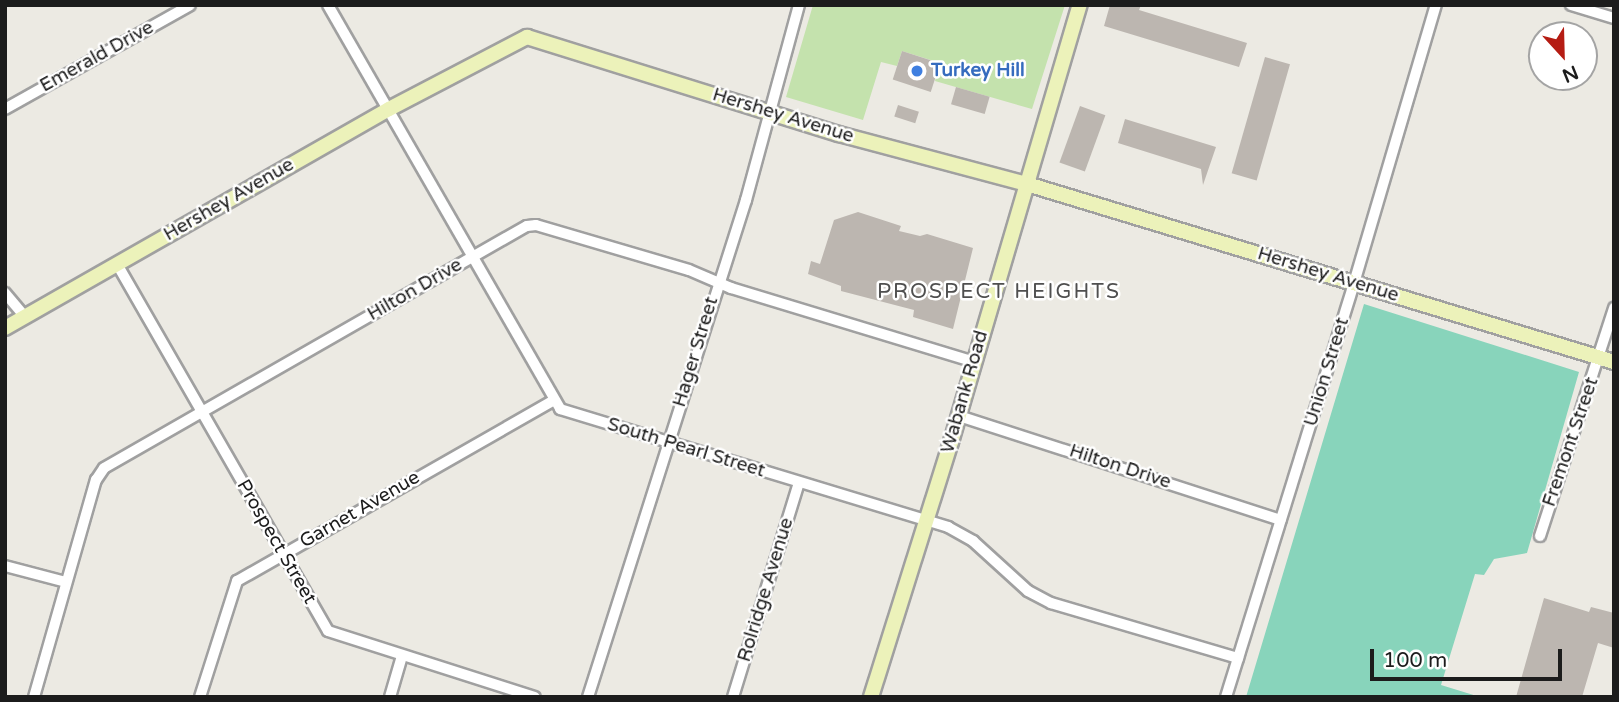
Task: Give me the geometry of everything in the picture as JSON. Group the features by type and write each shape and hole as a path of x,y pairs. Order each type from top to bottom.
{"main road":[{"name":"Wabank Road","path":"871,697 927,521 1080,5"},
{"name":"Hershey Avenue","path":"5,328 389,109 527,37 769,112 1027,184 1614,362"}],"street":[{"name":"Emerald Drive","path":"5,109 190,5"},
{"path":"328,5 474,257 553,401"},
{"name":"Hager Street","path":"588,697 746,200 799,5"},
{"name":"Union Street","path":"1226,697 1354,284 1399,121 1436,5"},
{"path":"1572,5 1614,18"},
{"name":"Hilton Drive","path":"34,697 98,475 104,468 527,226 536,225 974,362"},
{"name":"Prospect Street","path":"117,264 328,631 535,697"},
{"path":"5,293 25,317"},
{"name":"Fremont Street","path":"1540,536 1614,308"},
{"name":"South Pearl Street","path":"553,401 560,409 963,534 1011,578 1052,603 1238,659"},
{"name":"Garnet Avenue","path":"200,697 234,586 283,555 553,401"},
{"name":"Hilton Drive","path":"959,415 1281,520"},
{"name":"Rolridge Avenue","path":"733,697 799,483"},
{"path":"5,566 66,582"},
{"path":"390,697 402,656"}],"green space":[{"path":"813,5 1065,5 1032,109 935,81 940,63 902,51 897,66 881,62 863,120 786,97"},
{"path":"1364,304 1579,372 1527,553 1494,559 1484,575 1475,574 1441,685 1480,697 1246,697"}],"building":[{"path":"1110,5 1141,5 1139,10 1247,43 1239,67 1104,26"},
{"name":"Turkey Hill","path":"902,51 940,63 931,92 893,80"},
{"path":"1265,57 1290,64 1257,180 1232,173"},
{"path":"956,87 990,97 985,114 951,104"},
{"name":"Turkey Hill","path":"898,105 919,112 915,123 894,116"},
{"path":"1080,106 1105,115 1085,172 1059,162"},
{"path":"1125,119 1216,147 1203,185 1201,169 1118,143"},
{"path":"858,212 901,226 899,231 920,236 927,234 973,248 953,329 913,317 914,310 841,291 841,286 808,274 811,261 820,264 834,220"},
{"path":"1544,598 1589,612 1591,607 1614,613 1614,648 1598,643 1582,697 1516,697"}],"place":[{"name":"Turkey Hill","path":"917,71"}],"district":[{"name":"PROSPECT HEIGHTS","path":"999,292"}]}
